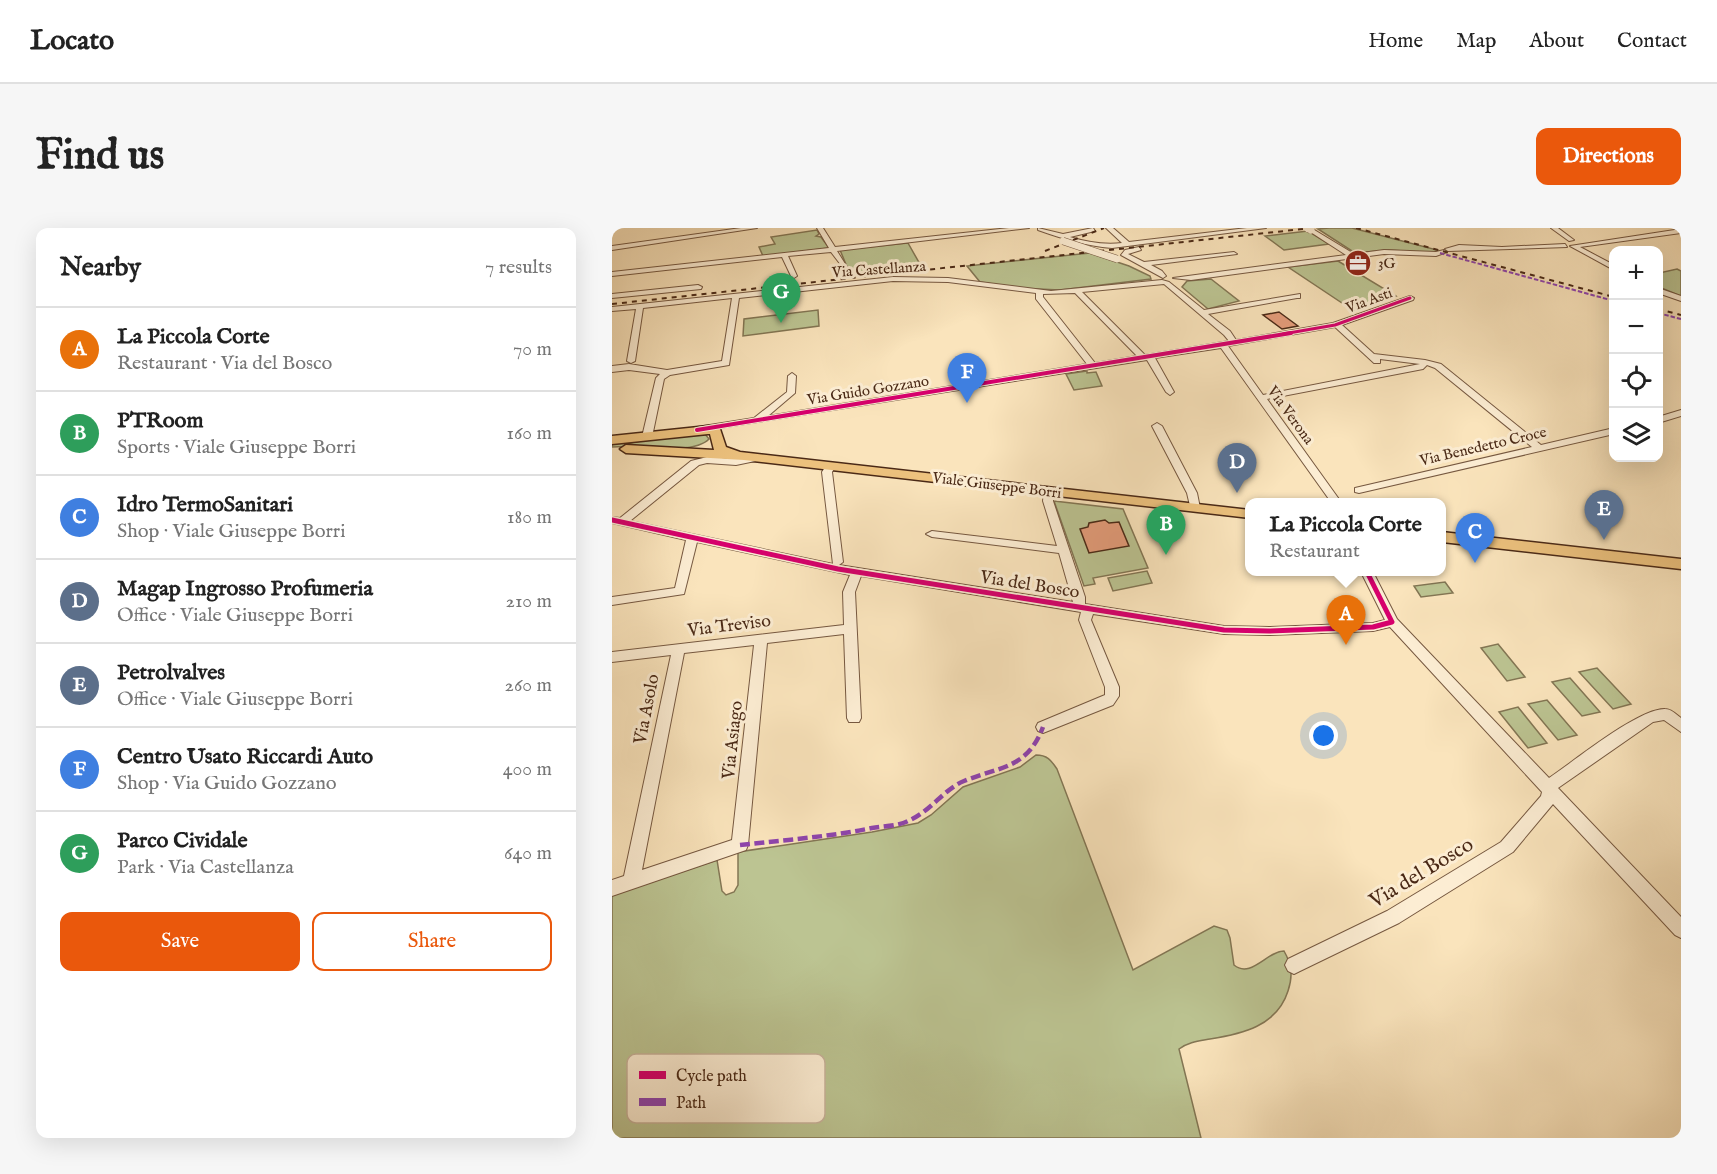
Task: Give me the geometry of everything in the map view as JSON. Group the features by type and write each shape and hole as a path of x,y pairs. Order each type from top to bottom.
{"main road":[{"path":"612,440 697,430 713,431 721,449 750,457"},
{"path":"612,449 674,451 697,449 708,445 716,438"},
{"name":"Viale Giuseppe Borri","path":"674,451 690,459 750,457 1245,513"},
{"path":"1446,537 1681,564"}],"street":[{"path":"612,248 754,228"},
{"path":"820,228 844,267"},
{"path":"1110,228 1108,229 1127,244"},
{"path":"1554,228 1556,240 1565,246 1681,231"},
{"path":"612,274 1033,229 1147,268 1234,254"},
{"path":"1309,229 1352,256"},
{"path":"1062,238 1093,230"},
{"path":"1062,238 1099,246 1262,232"},
{"path":"1262,232 1124,253 1161,279 1178,283 1191,279 1390,251 1436,254 1462,247 1502,249 1556,240 1574,244 1609,265"},
{"path":"784,255 794,276"},
{"name":"Via Castellanza","path":"612,309 893,279 951,280 1040,292 1077,291 1161,279 1178,283"},
{"path":"1178,283 1234,343"},
{"path":"612,296 698,287"},
{"path":"1077,291 1147,358 1170,392"},
{"path":"1040,292 1039,297 1093,366"},
{"path":"1663,292 1679,298"},
{"path":"612,369 629,367 667,373 719,366 727,362 736,296"},
{"path":"1204,312 1297,296"},
{"name":"Via Asti","path":"1336,324 1410,298"},
{"path":"631,362 640,306"},
{"path":"1336,324 1390,373"},
{"name":"Via Guido Gozzano","path":"697,430 1147,358 1336,324"},
{"name":"Via Verona","path":"1222,345 1333,498"},
{"path":"1373,356 1434,364 1540,448"},
{"path":"1260,398 1434,364"},
{"path":"647,437 660,378 667,373"},
{"path":"716,438 735,426 757,420 791,393 792,376"},
{"path":"1663,419 1681,413"},
{"path":"1157,426 1192,493 1195,508"},
{"name":"Via Benedetto Croce","path":"1359,490 1609,432"},
{"path":"617,521 677,477 690,459"},
{"path":"831,466 827,472 837,562"},
{"path":"1043,727 1108,701 1112,696 1112,687 1085,618 1063,550 1048,501 1049,491"},
{"name":"Via del Bosco","path":"617,521 856,573 1239,632 1373,627 1392,622"},
{"path":"932,534 1063,550"},
{"path":"612,601 680,591 693,538"},
{"path":"854,718 849,590 856,573"},
{"path":"1369,576 1392,622 1681,929"},
{"name":"Via Treviso","path":"612,657 850,629"},
{"name":"Via Asiago","path":"631,882 740,845 761,639"},
{"name":"Via Asolo","path":"631,882 678,650"},
{"name":"Via del Bosco","path":"1294,965 1393,917 1507,847 1548,799 1551,785 1652,715 1666,714 1681,726"},
{"path":"612,888 631,882"}],"green space":[{"path":"1352,228 1441,251 1435,253 1389,250 1355,253 1318,229"},
{"path":"817,230 819,234 816,236 821,237 829,248 763,256 759,247 775,244 771,237"},
{"path":"1308,231 1329,244 1284,250 1265,236"},
{"path":"908,243 921,266 850,274 840,250"},
{"path":"1090,253 1129,266 1150,276 1151,279 1060,290 1017,288 980,282 967,266"},
{"path":"1338,261 1396,296 1354,311 1288,267"},
{"path":"1677,269 1681,271 1681,296 1663,289 1663,272"},
{"path":"1211,279 1239,301 1208,309 1182,287 1187,281"},
{"path":"818,310 819,326 743,336 744,319"},
{"path":"1087,371 1087,373 1096,372 1102,386 1074,390 1066,374"},
{"path":"696,432 705,434 709,439 701,444 678,448 612,447 612,443 629,443"},
{"path":"1054,501 1123,509 1148,568 1093,578 1095,584 1084,586"},
{"path":"1147,571 1152,583 1113,591 1108,578"},
{"path":"1445,582 1453,593 1421,597 1414,586"},
{"path":"1498,644 1525,677 1507,681 1481,648"},
{"path":"1597,668 1631,704 1613,709 1579,672"},
{"path":"1570,678 1600,712 1582,716 1552,682"},
{"path":"1547,700 1577,735 1558,740 1528,704"},
{"path":"1518,707 1547,743 1528,748 1499,712"},
{"path":"1036,755 1048,759 1057,769 1133,970 1214,926 1227,930 1234,965 1240,968 1253,967 1278,952 1284,951 1287,956 1291,980 1283,1003 1276,1013 1246,1031 1194,1042 1179,1049 1201,1138 612,1138 612,895 717,860 722,891 726,895 734,892 738,885 738,852 918,823 931,815 963,787 1020,767"}],"building":[{"path":"1279,312 1298,326 1282,329 1263,315"},
{"path":"1105,520 1109,523 1119,522 1129,546 1089,553 1080,529 1088,527 1089,523"}],"railway":[{"path":"1045,251 1104,228"},
{"path":"612,304 1312,228"},
{"path":"1356,228 1609,296"},
{"path":"1663,310 1681,315"}],"marked path":[{"path":"1440,253 1610,300"},
{"path":"1663,314 1681,319"},
{"path":"740,845 859,831 907,822 926,812 961,782 1010,765 1024,757 1036,745 1043,727"}],"cycle path":[{"path":"697,430 1335,325 1410,298"},
{"path":"612,520 838,569 1224,630 1269,631 1373,627 1392,622 1369,576"}],"place":[{"name":"3G","path":"1358,263"},
{"name":"Parco Cividale","path":"781,323"},
{"name":"Centro Usato Riccardi Auto","path":"967,403"},
{"name":"Magap Ingrosso Profumeria","path":"1237,493"},
{"name":"Petrolvalves","path":"1604,540"},
{"name":"PTRoom","path":"1166,555"},
{"name":"Idro TermoSanitari","path":"1475,563"},
{"name":"La Piccola Corte","path":"1346,645"}]}
